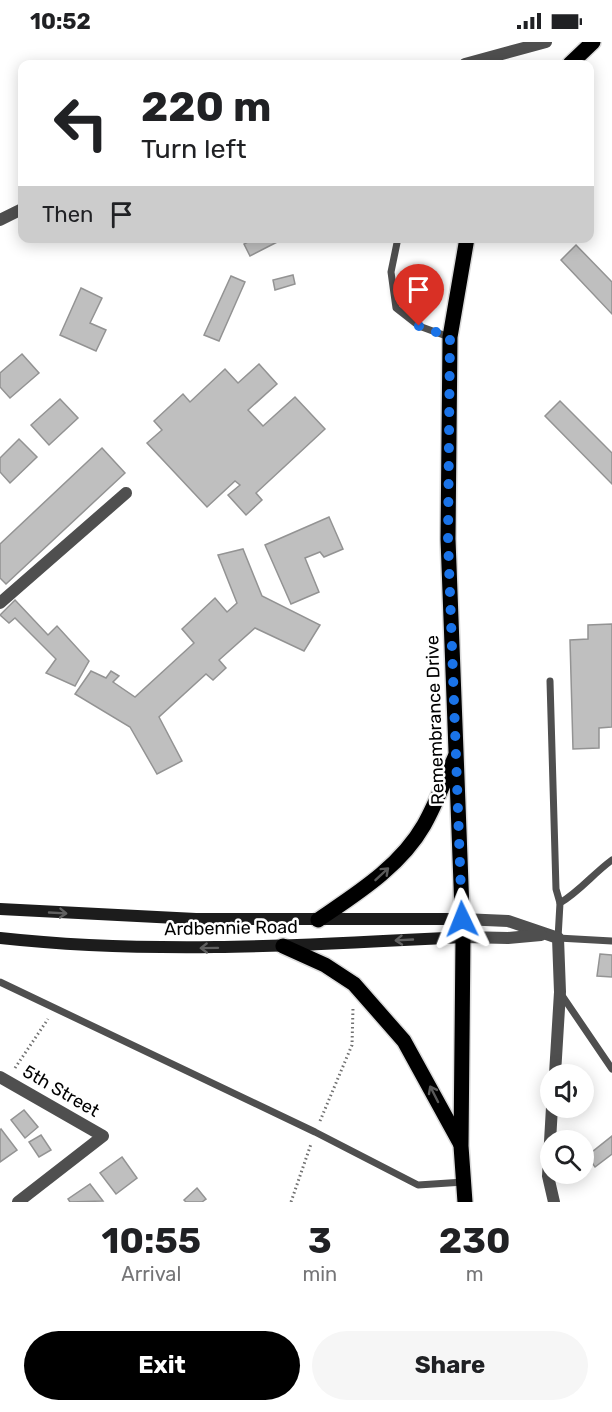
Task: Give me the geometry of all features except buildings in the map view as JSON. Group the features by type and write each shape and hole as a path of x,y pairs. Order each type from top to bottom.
{"main road":[{"path":"574,60 593,42"},
{"name":"Remembrance Drive","path":"465,1202 461,1146 463,937 448,539 450,337 466,243"},
{"path":"318,920 371,883 404,852 424,825 457,753"},
{"name":"Ardbennie Road","path":"0,909 196,919 462,919"},
{"name":"Ardbennie Road","path":"0,939 63,945 196,948 463,937"},
{"path":"283,946 325,965 354,984 404,1041 461,1146"}],"street":[{"path":"480,60 546,42"},
{"path":"0,220 18,211"},
{"path":"0,603 126,493"},
{"path":"462,919 508,921 558,938 560,992 556,1064"},
{"path":"463,937 508,938 545,934"},
{"name":"5th Street","path":"2,1078 103,1136 18,1202"},
{"path":"551,1118 548,1176 554,1202"}],"lane":[{"path":"397,243 391,272 396,308 419,326 450,337"},
{"path":"550,681 556,889 560,903 558,938 612,941"},
{"path":"560,903 612,860"},
{"path":"0,982 315,1132 417,1185 464,1182"},
{"path":"560,992 612,1069"}],"path":[{"path":"291,1202 315,1132 352,1045 354,984"},
{"path":"2,1078 11,1073 55,1009"}],"route":[{"path":"419,326 450,337 448,539 462,919"}]}
